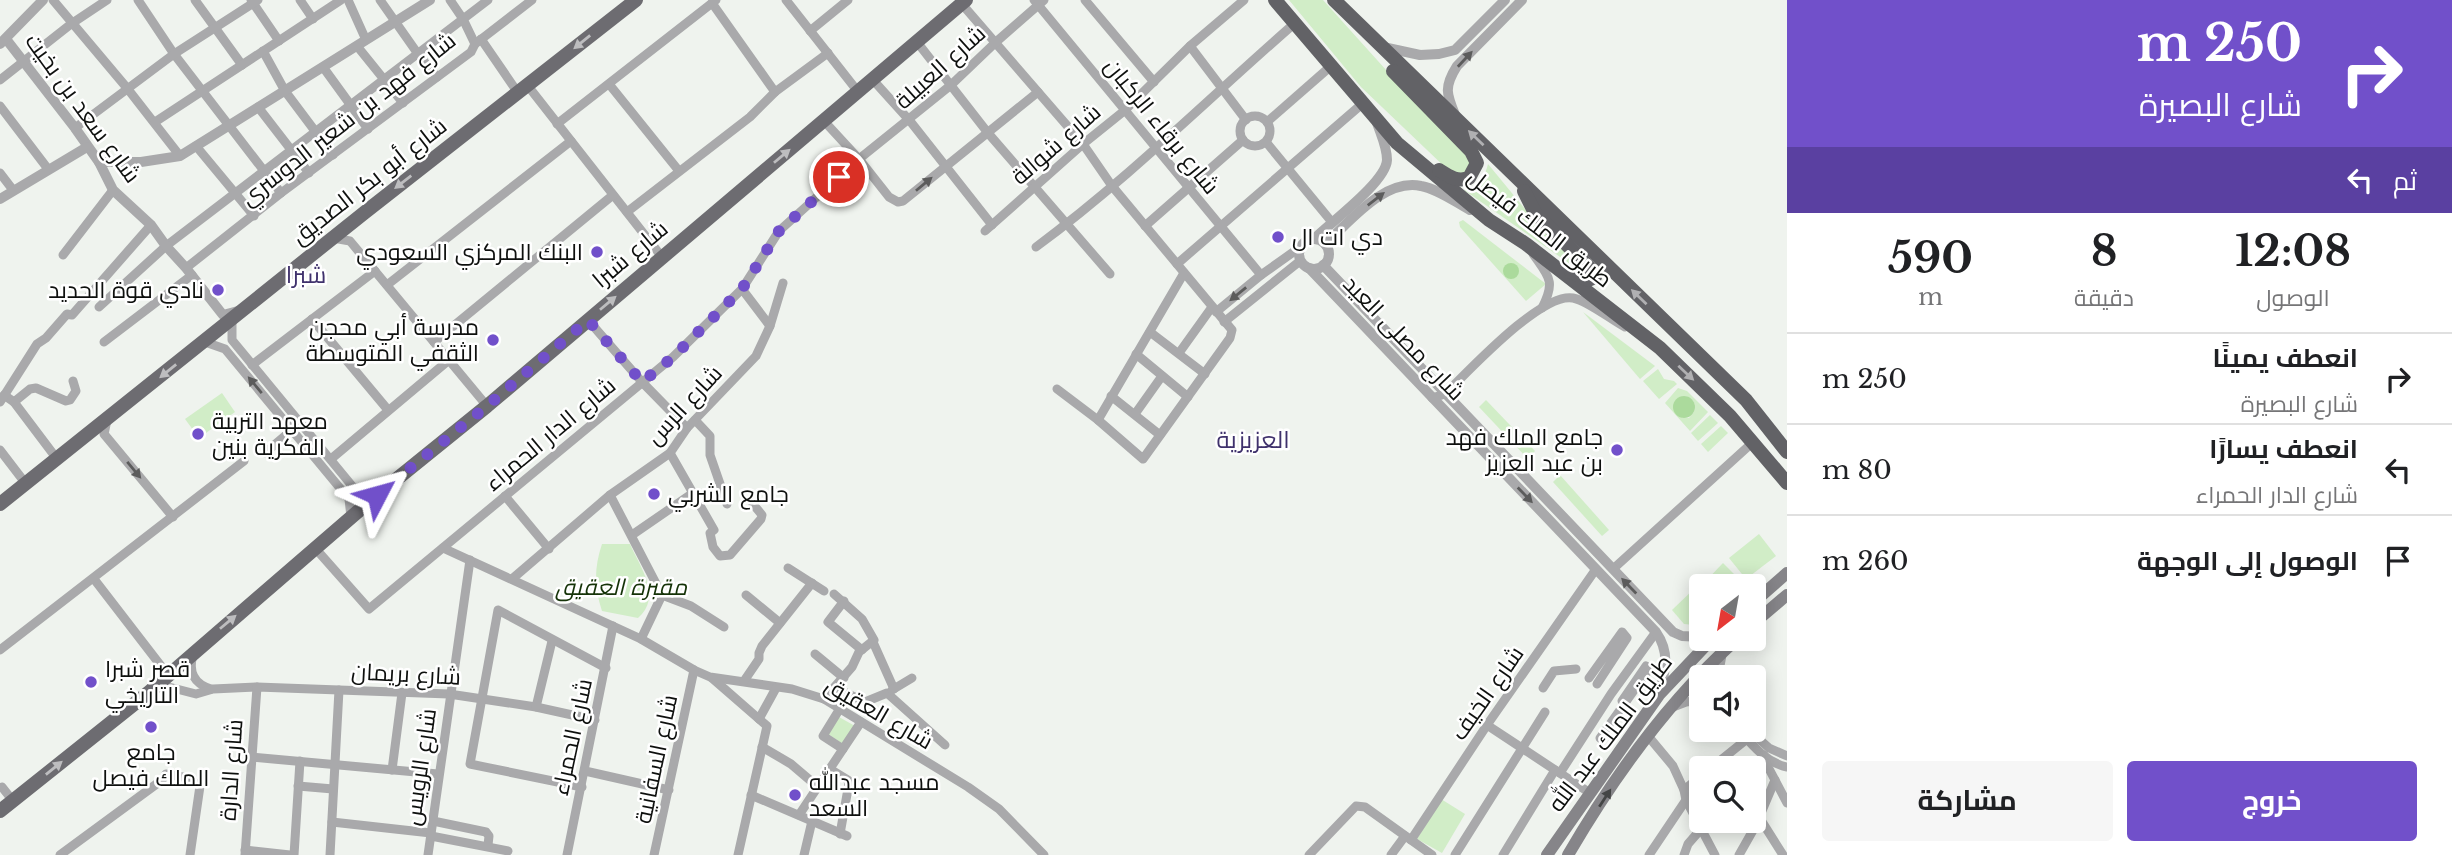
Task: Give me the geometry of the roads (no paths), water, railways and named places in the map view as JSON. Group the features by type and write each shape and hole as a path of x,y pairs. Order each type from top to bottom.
{"highway":[{"name":"طريق الملك فيصل","path":"1275,0 1397,143 1489,220 1531,248 1665,354 1730,416 1787,483"},
{"name":"طريق الملك فيصل","path":"1334,0 1746,400 1787,453"},
{"path":"1334,0 1391,68 1471,151 1477,163 1475,170 1469,178 1462,181 1452,178 1397,143"},
{"path":"1517,177 1535,213 1591,269 1595,277 1588,280 1531,248"},
{"path":"1665,354 1655,336 1658,331 1690,349 1708,364"}],"main road":[{"name":"شارع أبو بكر الصديق","path":"0,504 632,1"},
{"name":"شارع شبرا","path":"0,811 148,692 351,517 859,93 963,2"},
{"path":"1766,592 1787,573"},
{"path":"1766,614 1787,596"},
{"name":"طريق الملك عبد الله","path":"1547,855 1659,695 1701,651"},
{"name":"طريق الملك عبد الله","path":"1568,855 1668,709 1723,651"}],"street":[{"path":"2,39 43,0"},
{"path":"52,0 155,122 180,156"},
{"path":"0,80 71,23 107,0"},
{"path":"138,0 174,54 281,193"},
{"path":"195,0 242,65"},
{"path":"300,0 313,19"},
{"path":"155,122 341,0"},
{"path":"348,0 362,43 403,103"},
{"path":"380,0 437,77"},
{"path":"99,162 141,162 180,156 430,0"},
{"path":"450,0 478,42 557,124 662,257"},
{"path":"99,307 166,246 488,0"},
{"name":"شارع فهد بن شعير الدوسري","path":"104,342 281,193 471,52 478,42 532,0"},
{"path":"786,0 859,93"},
{"path":"810,31 848,0"},
{"path":"1084,0 1154,82"},
{"name":"شارع شوالة","path":"945,167 989,228 1124,111 1190,46 1244,0"},
{"path":"1381,47 1420,55 1455,50 1506,0"},
{"path":"1457,120 1447,89 1450,77 1457,66 1522,0"},
{"path":"75,128 174,54 254,1 279,41"},
{"path":"557,124 714,2 775,92"},
{"path":"963,2 1083,144 1112,186 1232,333 1143,459 1057,389"},
{"name":"شارع العبيلة","path":"859,159 910,121 1039,2"},
{"name":"شارع برقاء الركبان","path":"1039,2 1124,111 1261,275"},
{"path":"1036,247 1156,149 1220,88 1295,23"},
{"name":"شارع سعد بن بخيت","path":"2,39 24,61 75,128 99,162 113,190 151,225 223,315 237,314"},
{"path":"917,42 988,133 1110,274"},
{"path":"1190,46 1245,120"},
{"path":"263,51 285,90 333,155"},
{"path":"626,212 750,117 775,92 828,53"},
{"path":"1267,122 1331,66"},
{"path":"323,67 368,129"},
{"path":"873,80 910,121 945,167"},
{"path":"609,85 679,172"},
{"path":"824,121 889,197 898,202 903,201 1038,92"},
{"path":"1177,264 1362,104"},
{"path":"0,106 48,169"},
{"path":"258,107 309,173"},
{"path":"1255,116 1267,122 1270,134 1266,142 1252,146 1243,140 1240,131 1245,120 1255,116"},
{"path":"1179,353 1214,309 1305,241 1314,239 1380,178 1387,162 1376,120"},
{"path":"1145,226 1243,140"},
{"path":"387,285 571,141"},
{"path":"1266,142 1331,221"},
{"path":"196,146 254,216"},
{"path":"0,200 87,147"},
{"name":"شارع الدار الحمراء","path":"315,548 369,610 673,357 742,289 779,231 859,159"},
{"path":"0,173 13,190"},
{"path":"1325,244 1379,196 1391,188 1406,185 1422,186 1434,191 1489,220"},
{"path":"63,255 113,190"},
{"path":"434,342 613,195"},
{"path":"57,459 14,402 2,399 37,344 46,338 67,314 72,315 151,225"},
{"path":"332,238 351,241 487,406"},
{"path":"1304,264 1316,269 1323,265 1329,253 1325,244 1314,239"},
{"path":"1299,248 1304,264"},
{"path":"1531,248 1549,276 1551,284 1542,308"},
{"path":"1224,322 1304,264"},
{"name":"شارع مصلى العيد","path":"1304,264 1656,632 1663,642 1666,662 1659,695"},
{"name":"شارع مصلى العيد","path":"1323,265 1673,632 1689,637"},
{"path":"252,365 375,271"},
{"path":"1098,420 1184,273"},
{"name":"شارع الرس","path":"512,579 610,495 670,453 687,428 756,356 783,283"},
{"path":"742,289 769,326"},
{"path":"1432,398 1445,394 1512,331 1542,308 1559,299 1569,297 1580,300 1648,340"},
{"path":"237,314 232,340 353,487 377,495"},
{"path":"312,319 388,410"},
{"path":"588,320 687,428"},
{"path":"1150,332 1205,374"},
{"path":"205,342 225,349 349,499 351,517"},
{"path":"1136,354 1188,397"},
{"path":"331,459 449,360"},
{"path":"1135,414 1162,376"},
{"path":"14,402 30,389 36,388 66,401 70,400 76,391 73,380"},
{"path":"1111,396 1160,435"},
{"path":"107,420 104,434 173,517"},
{"path":"695,420 710,436 710,455 727,504"},
{"path":"265,453 292,430"},
{"path":"1613,569 1752,443"},
{"path":"0,450 26,484"},
{"path":"670,453 713,530 710,533 713,547 720,556 730,555 761,519 762,515 752,505"},
{"path":"0,650 244,461"},
{"path":"632,535 693,493"},
{"path":"610,495 662,595 691,606 724,627"},
{"path":"505,496 549,549"},
{"name":"شارع العقيق","path":"443,548 641,639 710,677 792,689 824,699 968,787 999,809 1044,855"},
{"name":"شارع الرويس","path":"428,855 470,560"},
{"path":"788,568 824,591"},
{"name":"شارع الخيف","path":"1391,855 1408,838 1596,569"},
{"path":"94,579 168,675"},
{"path":"744,681 760,659 760,649 812,583"},
{"path":"834,594 862,619 874,638 873,642 891,691 945,745"},
{"path":"641,639 662,595"},
{"path":"746,595 780,623"},
{"path":"844,601 828,622 862,650"},
{"path":"582,787 470,764 498,611 606,668"},
{"path":"1646,622 1653,626 1658,624 1657,614"},
{"name":"شارع الحمراء","path":"567,855 613,626"},
{"path":"1622,632 1627,638 1593,681 1622,632"},
{"path":"1503,855 1656,632"},
{"path":"536,707 552,641"},
{"path":"824,699 844,678 862,650 873,642"},
{"path":"198,647 191,656 190,668 194,678 202,686 213,689"},
{"path":"1720,665 1723,651"},
{"path":"815,654 844,678"},
{"path":"1543,688 1554,671 1576,669"},
{"name":"شارع السفانية","path":"654,855 694,670"},
{"path":"710,677 763,723"},
{"path":"836,688 865,702 912,678"},
{"name":"شارع بريمان","path":"148,692 165,686 196,694 213,689 257,687 449,694 536,707 595,720"},
{"name":"شارع الدارة","path":"245,852 257,687"},
{"path":"738,855 762,747 763,723 776,688"},
{"path":"330,855 339,690"},
{"path":"392,770 402,693"},
{"path":"1600,738 1624,702"},
{"path":"1668,709 1689,702"},
{"path":"839,710 823,736 844,749"},
{"path":"1455,855 1545,712"},
{"path":"799,815 861,722"},
{"path":"1487,725 1590,793"},
{"path":"1648,736 1673,766 1689,804"},
{"path":"1724,756 1739,742"},
{"path":"1754,742 1764,755 1787,803"},
{"path":"1760,742 1787,756"},
{"path":"762,747 791,764 818,787"},
{"path":"1764,755 1787,767"},
{"path":"251,757 438,774"},
{"path":"245,852 292,855 300,761"},
{"path":"751,795 844,835 849,783 830,769"},
{"path":"585,771 669,790"},
{"path":"60,855 162,780 166,774 188,778 200,786 190,855"},
{"path":"1766,801 1775,780"},
{"path":"298,786 333,789"},
{"path":"2,787 13,801"},
{"path":"1649,855 1689,790"},
{"path":"1309,855 1356,806 1365,807 1432,855"},
{"path":"433,821 486,832 489,836 488,845"},
{"path":"804,855 812,821"},
{"path":"332,822 431,834 508,851"},
{"path":"1766,828 1783,855"},
{"path":"1684,855 1688,844 1698,833"},
{"path":"1703,833 1715,855"},
{"path":"1739,855 1751,833"}],"place":[{"name":"دي ات ال","path":"1278,237"},
{"name":"البنك المركزي السعودي","path":"597,252"},
{"name":"نادي قوة الحديد","path":"218,290"},
{"name":"مدرسة أبي محجن الثقفي المتوسطة","path":"493,340"},
{"name":"معهد التربية الفكرية بنين","path":"198,434"},
{"name":"جامع الملك فهد بن عبد العزيز","path":"1617,450"},
{"name":"جامع الشربي","path":"654,494"},
{"name":"قصر شبرا التاريخي","path":"91,682"},
{"name":"جامع الملك فيصل","path":"151,727"},
{"name":"مسجد عبدالله السعد","path":"795,795"}],"district":[{"name":"شبرا","path":"306,275"},
{"name":"العزيزية","path":"1253,440"}],"park label":[{"name":"مقبرة العقيق","path":"621,587"}]}
